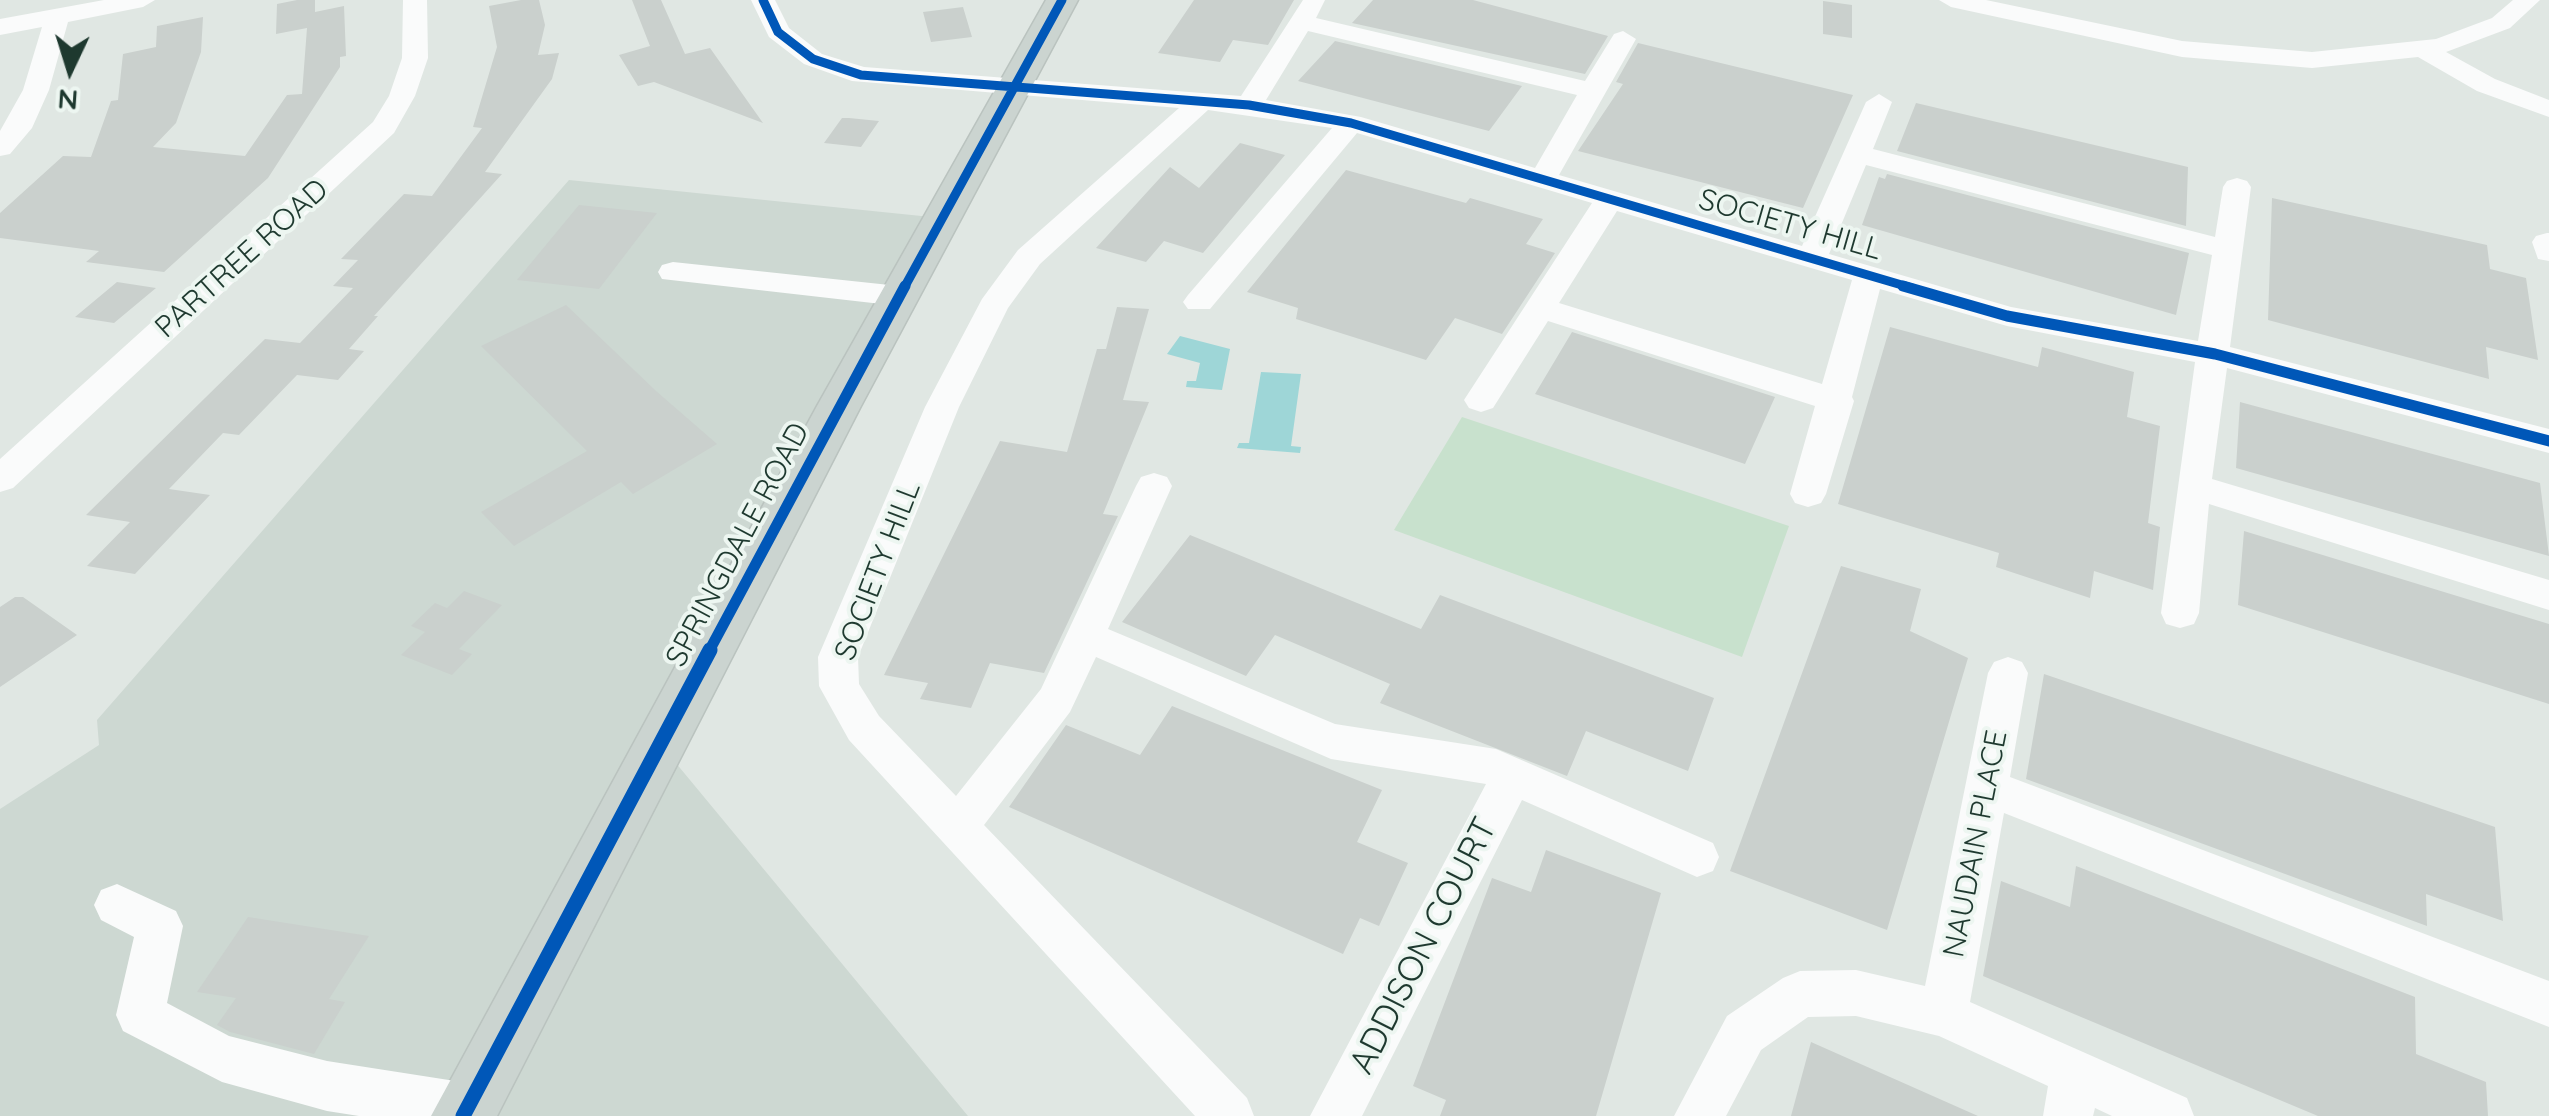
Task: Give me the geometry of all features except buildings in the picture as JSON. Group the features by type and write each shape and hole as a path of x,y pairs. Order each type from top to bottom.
{"main road":[{"name":"SPRINGDALE ROAD","path":"466,1112 898,296 1062,0"}],"street":[{"path":"0,28 143,0"},
{"name":"PARTREE ROAD","path":"0,480 384,127 402,96 415,58 415,0"},
{"name":"SOCIETY HILL","path":"763,0 778,32 812,60 861,75 1248,105 1351,122 2007,316 2089,334 2216,354 2549,441"},
{"path":"1951,0 2152,44 2224,55 2312,60 2422,50 2492,28 2528,0"},
{"path":"1248,105 1308,11 1594,91"},
{"path":"0,148 18,128 36,90 57,17"},
{"path":"1543,178 1623,39"},
{"path":"2422,50 2486,85 2549,109"},
{"name":"SOCIETY HILL","path":"1202,101 1028,257 992,306 942,407 838,657 840,686 864,728 1229,1116"},
{"path":"1812,258 1880,102"},
{"path":"1198,302 1351,122"},
{"path":"1857,154 2229,250"},
{"path":"2180,613 2194,486 2237,188"},
{"path":"1481,400 1610,198"},
{"path":"673,272 898,296"},
{"path":"1808,494 1837,401 1869,274"},
{"path":"1542,308 1837,401"},
{"path":"957,827 1056,700 1154,486"},
{"path":"2194,486 2549,595"},
{"path":"1086,636 1330,740 1481,762 1698,858"},
{"name":"NAUDAIN PLACE","path":"1944,1014 2008,673"},
{"name":"ADDISON COURT","path":"1335,1116 1512,776"},
{"path":"1986,787 2549,1004"},
{"path":"117,905 160,926 140,1015 222,1058 327,1086 466,1112"},
{"path":"1699,1116 1744,1033 1800,994 1856,994 1944,1014 2071,1095 2169,1116"}],"shaded area":[{"path":"569,180 941,218 661,745 968,1116 0,1116 0,809 99,745 97,720"}],"green space":[{"path":"1462,417 1789,526 1742,657 1394,530"}],"water":[{"path":"1180,336 1230,349 1222,390 1186,387 1187,381 1196,381 1200,363 1167,354"},
{"path":"1261,372 1301,374 1291,446 1301,447 1300,453 1237,448 1239,443 1249,443"}],"cycle path":[{"path":"763,0 778,32 813,59 861,75 1249,105 1351,123 2007,316 2215,354 2549,441"},
{"path":"463,1116 839,406 1062,0"}]}
